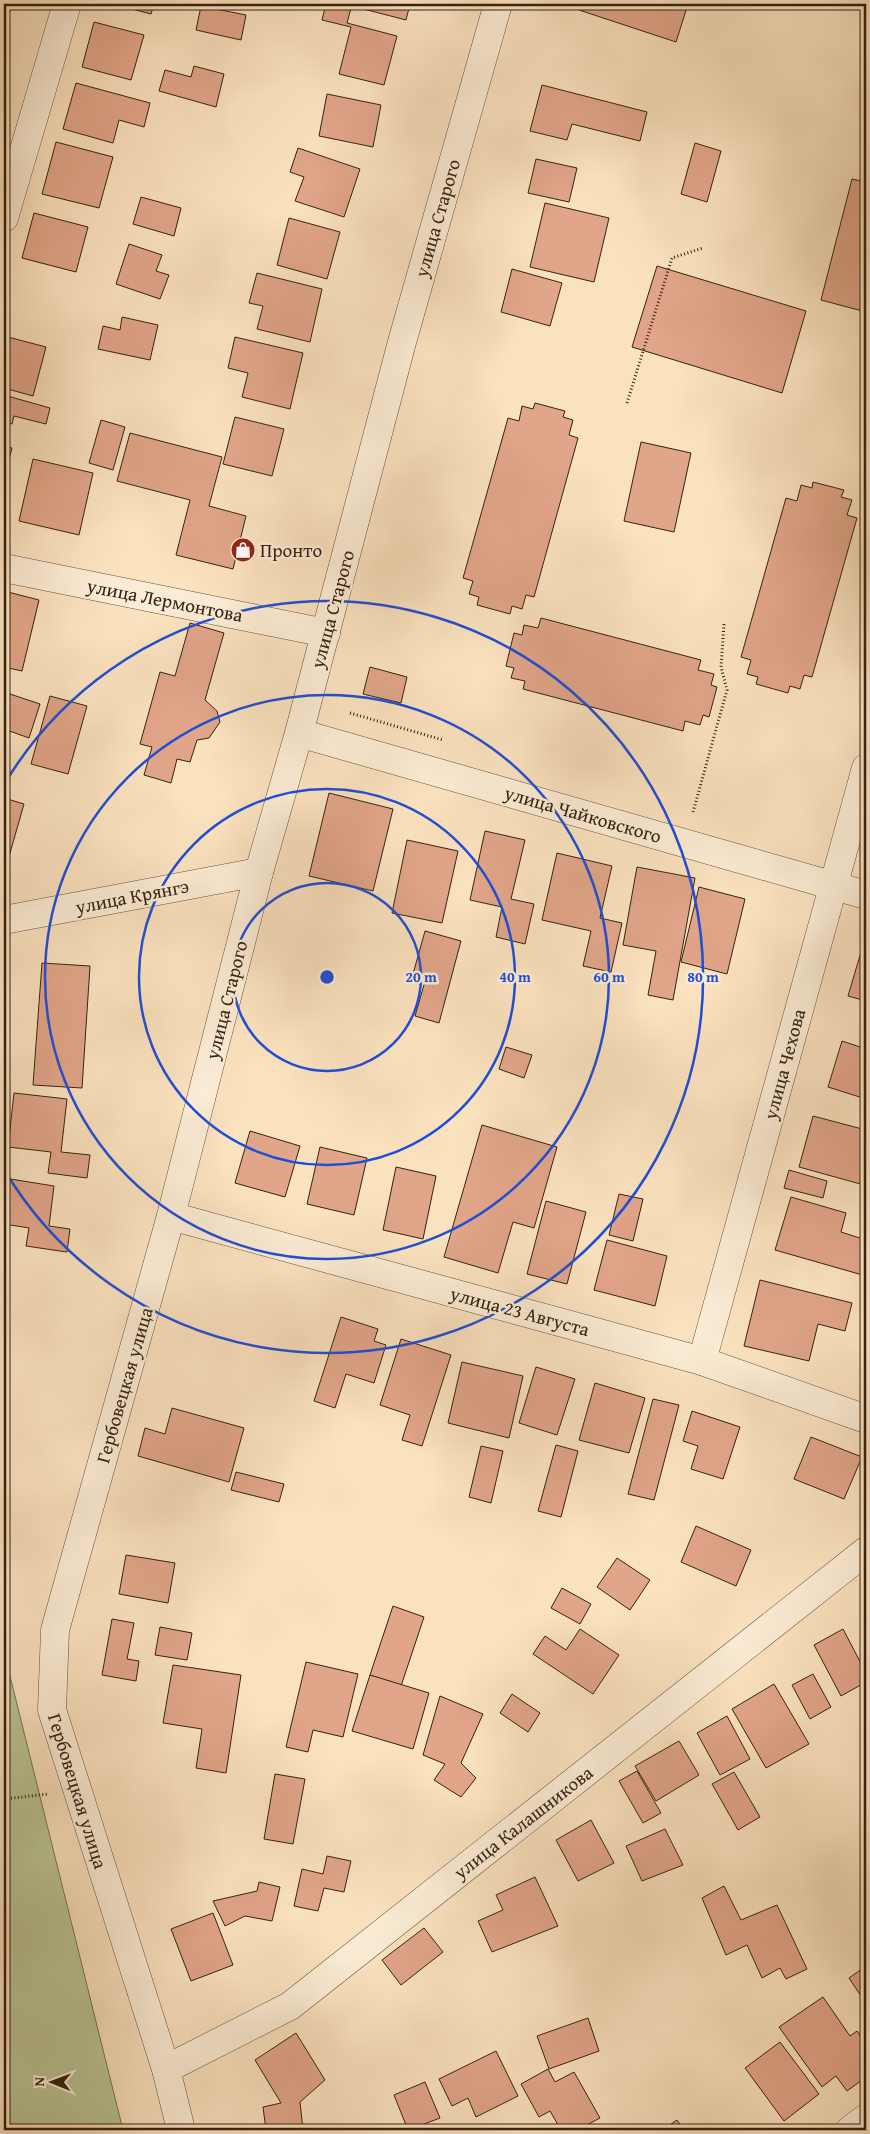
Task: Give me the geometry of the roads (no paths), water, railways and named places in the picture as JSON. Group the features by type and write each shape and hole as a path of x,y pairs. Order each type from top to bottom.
{"street":[{"path":"4,218 16,140 68,4"},
{"name":"улица Старого","path":"170,1216 259,872 326,633 402,342 498,4"},
{"name":"улица Лермонтова","path":"4,568 326,633"},
{"name":"улица Чайковского","path":"299,733 866,895"},
{"name":"улица Чехова","path":"702,1361 866,768"},
{"name":"улица Крянгэ","path":"4,920 259,872"},
{"name":"улица 23 Августа","path":"170,1216 702,1361 866,1419"},
{"name":"Гербовецкая улица","path":"170,1216 55,1630 52,1710 166,2070 182,2130"},
{"name":"улица Калашникова","path":"166,2070 290,2006 866,1551"},
{"path":"850,2130 866,2118"}],"place":[{"name":"Пронто","path":"243,550"}]}
